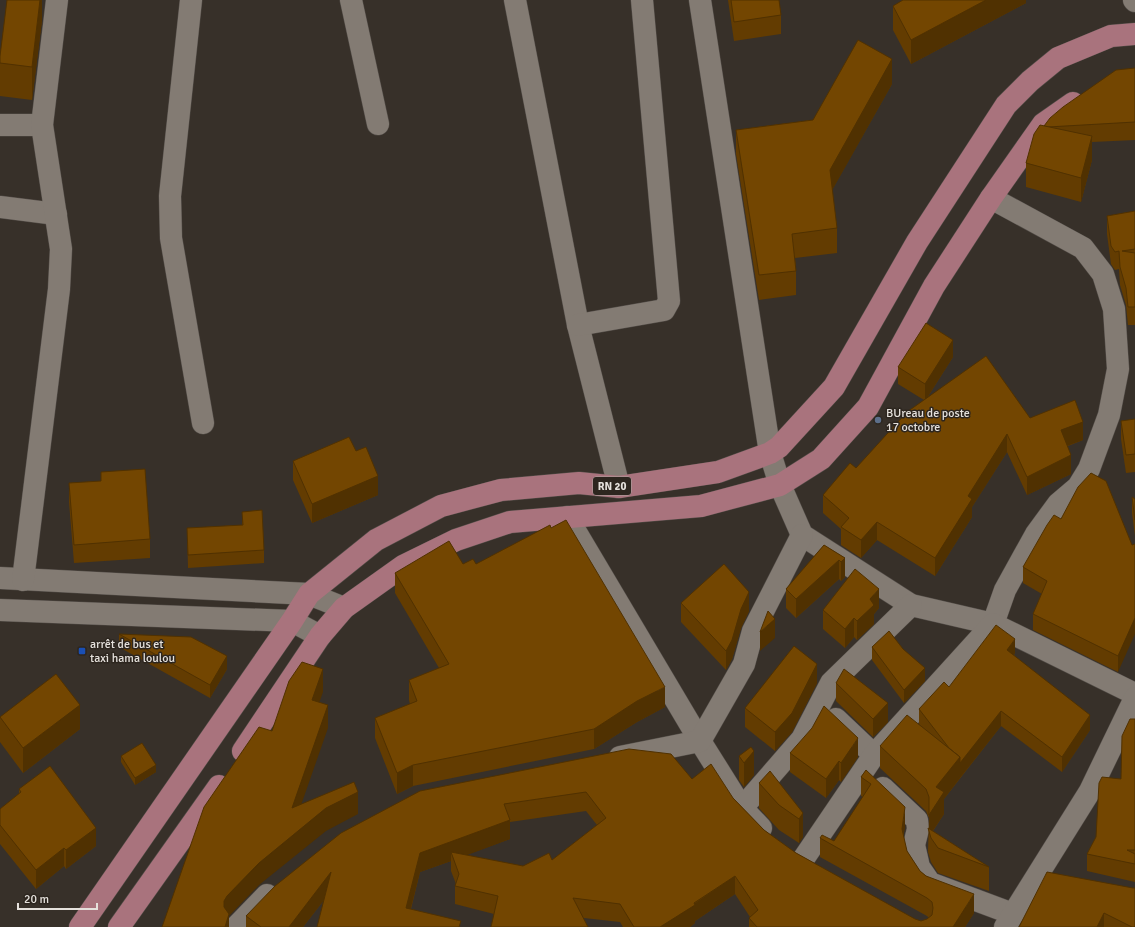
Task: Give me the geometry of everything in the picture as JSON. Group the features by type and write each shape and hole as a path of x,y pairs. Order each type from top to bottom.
{"main road":[{"name":"RN 20","path":"80,927 292,621 309,594 376,540 441,506 501,490 579,483 619,487 718,472 770,453 779,447 834,388 917,242 1006,105 1030,81 1058,58 1111,36 1135,34"},
{"name":"RN 20","path":"119,927 204,808 320,636 344,608 403,566 456,540 510,522 701,506 780,485 821,458 868,407 934,286 991,198 1043,124 1086,93"}],"street":[{"path":"23,580 59,289 62,249 42,125 57,0"},
{"path":"191,0 170,196 171,238 202,423"},
{"path":"351,0 378,124"},
{"path":"515,0 578,325 619,487"},
{"path":"578,325 664,310 669,301 642,0"},
{"path":"700,0 770,453 780,485 802,536 911,605 993,624 1135,694"},
{"path":"0,125 42,125"},
{"path":"802,861 869,763 993,624 1005,590 1036,534 1058,504 1078,487 1089,468 1109,415 1118,369 1114,309 1103,274 1083,248 991,198"},
{"path":"0,207 56,214"},
{"path":"567,517 700,741 742,808 780,846 822,872"},
{"path":"600,760 700,741 744,664 753,631 802,536"},
{"path":"0,578 309,594 344,608"},
{"path":"742,808 802,739 830,683 911,605"},
{"path":"0,610 292,621 320,636"},
{"path":"820,704 917,820 918,828 914,845 919,867 930,883 1009,920 1090,791 1135,698"},
{"path":"1037,875 1059,879"},
{"path":"236,927 267,895 286,880"}],"building":[{"path":"7,0 40,0 32,67 0,63"},
{"path":"731,0 779,0 781,15 734,22"},
{"path":"903,0 986,0 911,40 893,6"},
{"path":"858,40 892,59 830,170 837,228 792,234 796,271 759,275 736,130 813,120"},
{"path":"1135,68 1135,122 1044,126 1050,118 1063,107 1116,70"},
{"path":"1040,125 1092,136 1081,178 1026,163 1034,134"},
{"path":"1135,211 1135,249 1122,251 1135,253 1135,307 1128,307 1126,288 1120,267 1119,251 1115,252 1111,246 1107,216"},
{"path":"926,323 953,340 925,384 898,367"},
{"path":"986,356 1030,418 1075,400 1083,422 1061,430 1071,455 1027,477 1007,434 968,496 972,499 935,558 877,522 861,540 841,527 849,518 823,495 850,463 856,468 907,412"},
{"path":"1135,419 1135,454 1126,455 1121,421"},
{"path":"349,437 356,451 366,447 378,476 312,504 293,461"},
{"path":"145,469 150,539 74,545 69,483 101,481 101,472"},
{"path":"1091,473 1106,481 1132,545 1135,544 1135,618 1118,656 1033,614 1047,581 1023,567 1054,515 1061,519 1078,487"},
{"path":"1132,497 1135,499 1135,520"},
{"path":"262,510 264,550 188,555 187,528 243,525 242,512"},
{"path":"566,520 665,687 637,701 594,729 413,765 397,773 375,718 417,701 409,680 449,664 395,573 449,541 463,564 473,559 476,564 550,525 551,528"},
{"path":"824,545 845,558 841,562 839,560 796,599 786,589"},
{"path":"724,564 749,592 741,609 732,640 726,651 681,603"},
{"path":"855,569 879,589 870,599 874,605 857,621 854,618 845,629 823,610"},
{"path":"768,611 775,619 760,632"},
{"path":"996,625 1015,639 1007,650 1090,715 1062,757 1001,711 960,763 960,757 949,748 919,709 944,682 949,687"},
{"path":"889,631 903,649 925,668 904,690 872,647"},
{"path":"119,634 191,637 227,656 210,685"},
{"path":"794,646 817,664 792,713 775,732 745,708"},
{"path":"302,662 323,669 312,700 328,705 292,808 354,782 358,792 326,808 259,863 224,901 224,907 229,914 225,927 162,927 204,807 259,727 272,731 289,681"},
{"path":"844,669 888,703 873,719 836,683"},
{"path":"56,674 80,705 23,748 0,717"},
{"path":"824,706 858,738 841,763 839,761 826,779 790,753 812,728"},
{"path":"907,715 960,757 936,787 944,792 929,815 929,797 926,789 880,746"},
{"path":"1130,719 1135,719 1135,850 1127,850 1135,854 1135,864 1087,854 1096,837 1099,783 1102,777 1121,779 1122,736"},
{"path":"142,743 156,765 135,778 121,756"},
{"path":"751,747 754,751 744,763 739,756"},
{"path":"629,749 671,754 692,779 711,764 733,798 764,830 796,853 915,919 921,921 927,919 932,915 933,908 932,902 927,898 820,838 822,835 834,841 871,784 861,777 866,770 905,807 902,829 907,851 920,871 926,876 974,894 953,927 757,927 749,918 758,910 735,876 694,903 695,905 660,927 634,927 620,904 573,898 588,927 491,927 498,896 455,886 459,874 451,852 523,866 549,853 552,860 606,818 586,792 504,804 510,820 420,853 406,908 461,921 459,927 317,927 331,872 289,927 261,927 246,916 275,886 341,833 420,791"},
{"path":"50,766 96,828 66,850 64,848 36,870 0,825 0,809 21,792 19,789"},
{"path":"770,771 803,813 799,819 779,805 759,783"},
{"path":"928,828 989,867 938,848 931,838"},
{"path":"1047,872 1135,888 1135,927 1132,927 1104,913 1097,927 1019,927"}],"place":[{"name":"BUreau de poste 17 octobre","path":"878,420"},
{"name":"arrêt de bus et taxi hama loulou","path":"82,651"}]}
